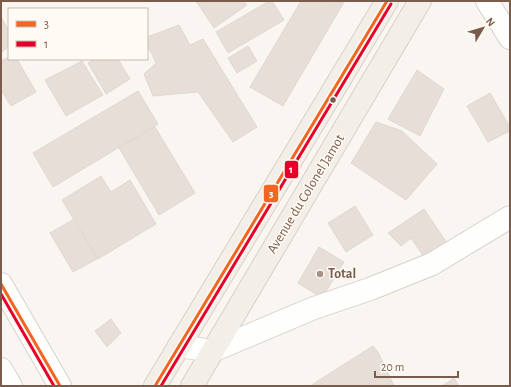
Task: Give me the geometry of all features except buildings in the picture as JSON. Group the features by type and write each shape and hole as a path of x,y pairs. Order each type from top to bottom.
{"main road":[{"path":"155,386 387,1"},
{"name":"Avenue du Colonel Jamot","path":"192,386 420,1"}],"street":[{"path":"487,1 510,38"},
{"path":"179,346 212,351 314,308 370,289 432,264 510,217"},
{"path":"1,284 60,386"},
{"path":"1,369 11,386"}],"transit line":[{"name":"3","path":"155,386 387,1"},
{"name":"1","path":"161,386 391,4"},
{"name":"3","path":"1,284 60,386"},
{"name":"1","path":"1,294 54,386"}],"place":[{"name":"Total","path":"320,274"}]}
